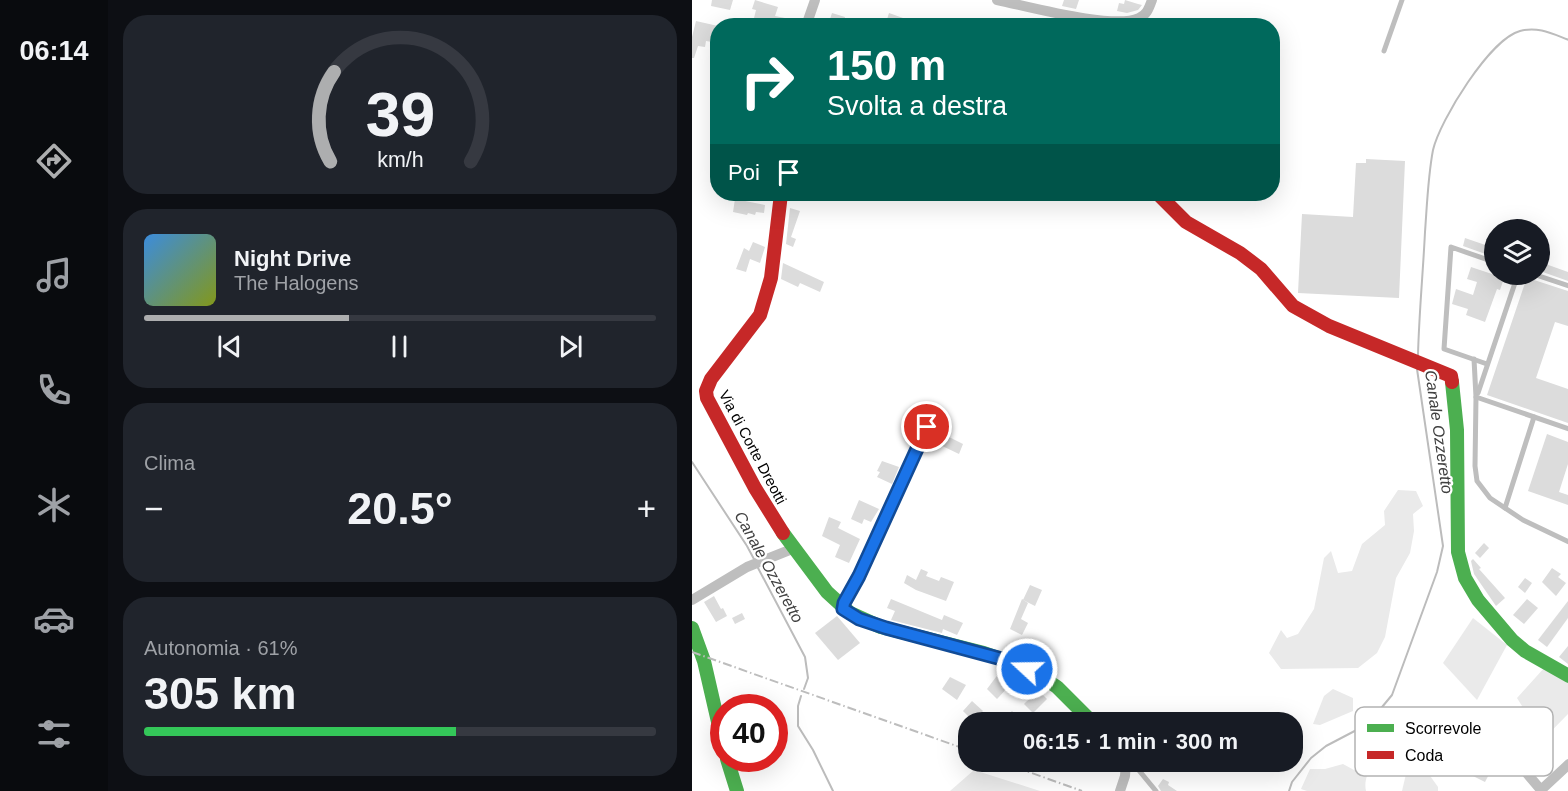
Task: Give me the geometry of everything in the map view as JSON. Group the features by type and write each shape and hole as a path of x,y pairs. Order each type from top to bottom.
{"street":[{"path":"809,18 815,0"},
{"path":"997,0 1086,18"},
{"path":"1139,18 1145,15 1152,0"},
{"name":"Via di Corte Dreotti","path":"780,201 771,278 760,315 711,380 706,391 707,398 769,513 792,549"},
{"path":"1165,201 1186,222 1240,253 1261,268 1293,306 1329,326 1449,374 1453,379 1457,430 1458,552 1465,578 1478,600 1511,640 1525,651 1568,676"},
{"path":"843,609 927,427"},
{"path":"692,600 747,567 792,549 833,600 859,619 1013,662 1041,676 1083,712"},
{"path":"692,628 698,660 710,701"},
{"path":"1529,776 1541,790 1568,764"},
{"path":"731,772 737,791"},
{"path":"1120,791 1125,772"}],"lane":[{"path":"1385,51 1402,0"},
{"path":"1484,259 1451,247 1444,349 1487,364"},
{"path":"1550,280 1568,286"},
{"path":"1476,397 1514,285"},
{"path":"1474,359 1477,481 1490,498 1523,520 1568,542"},
{"path":"1476,397 1568,429"},
{"path":"1505,508 1534,417"},
{"path":"1140,772 1156,791"}],"shaded area":[{"path":"1398,490 1416,491 1423,506 1413,514 1414,531 1410,553 1396,578 1385,637 1377,653 1358,668 1281,669 1269,653 1281,630 1287,638 1298,634 1314,609 1324,558 1331,551 1338,573 1352,571 1362,544 1385,525 1384,511"},
{"path":"1473,618 1507,645 1477,700 1443,663"},
{"path":"1545,667 1568,683 1568,714 1553,729 1553,707 1521,707 1517,698"},
{"path":"1333,689 1353,698 1353,711 1320,725 1313,724 1324,696"},
{"path":"1343,764 1354,770 1355,776 1367,776 1366,791 1307,791 1301,789 1310,769 1325,769"},
{"path":"972,772 980,772 1040,791 950,791"},
{"path":"1406,776 1430,776 1438,787 1438,791 1402,791"}],"building":[{"path":"712,0 733,0 730,10 711,6"},
{"path":"755,0 778,7 775,16 785,18 754,18 756,10 752,9"},
{"path":"1064,0 1079,0 1076,9 1062,6"},
{"path":"1125,0 1142,5 1138,10 1127,13 1117,11 1119,3 1124,4"},
{"path":"832,13 845,17 845,18 830,18"},
{"path":"889,13 903,18 887,18"},
{"path":"696,21 710,24 710,42 706,41 705,47 698,46 694,58 692,58 692,37"},
{"path":"1366,159 1405,161 1399,298 1298,293 1302,214 1353,217 1356,163 1366,163"},
{"path":"735,201 765,205 764,213 756,212 755,215 733,212"},
{"path":"790,208 800,211 791,237 796,239 793,247 786,244"},
{"path":"1465,238 1484,245 1484,254 1463,246"},
{"path":"753,242 765,247 760,263 750,259 746,272 736,269 744,248 749,251"},
{"path":"783,263 824,282 820,292 800,283 798,287 781,279"},
{"path":"1550,266 1568,272 1568,281 1550,275"},
{"path":"1471,267 1484,271 1484,285 1502,285 1500,290 1497,289 1485,322 1466,315 1468,309 1452,304 1456,289 1473,295 1477,282 1467,279"},
{"path":"1524,285 1550,285 1568,291 1568,326 1555,322 1536,378 1568,389 1568,423 1487,395"},
{"path":"941,433 963,444 959,454 936,443"},
{"path":"1547,434 1568,442 1568,464 1559,492 1568,495 1568,505 1528,491"},
{"path":"882,461 899,467 892,484 877,477"},
{"path":"859,500 879,509 871,522 864,519 862,524 851,519"},
{"path":"829,517 841,522 838,528 860,539 849,563 835,557 840,545 822,536"},
{"path":"1484,543 1489,548 1480,558 1475,553"},
{"path":"1473,559 1505,598 1496,606 1474,574 1471,561"},
{"path":"1552,568 1561,574 1558,577 1566,583 1556,596 1542,582"},
{"path":"921,569 928,572 926,576 939,581 941,577 954,582 946,601 904,583 907,575 916,580"},
{"path":"1525,578 1532,583 1525,593 1518,587"},
{"path":"1030,585 1042,590 1035,606 1023,600"},
{"path":"714,596 727,616 716,622 704,602"},
{"path":"891,599 942,620 944,615 963,623 957,635 943,629 942,633 891,620 895,611 887,608"},
{"path":"1022,599 1028,603 1021,619 1028,623 1022,635 1010,629"},
{"path":"1527,599 1538,608 1524,624 1513,615"},
{"path":"1568,601 1568,618 1547,647 1538,640"},
{"path":"742,613 745,619 735,624 732,618"},
{"path":"837,616 860,643 838,660 815,633"},
{"path":"1568,646 1568,664 1559,657"},
{"path":"999,673 1011,684 997,699 987,689"},
{"path":"950,677 966,685 957,700 942,689"},
{"path":"1038,690 1047,699 1034,712 1024,704"},
{"path":"972,701 983,711 964,712"},
{"path":"1473,776 1488,776 1485,782"},
{"path":"1163,779 1177,791 1161,791 1158,786"}],"waterway":[{"name":"Canale Ozzeretto","path":"1418,355 1430,170 1433,150 1445,120 1481,64 1508,37 1520,31 1533,29 1569,40"},
{"name":"Canale Ozzeretto","path":"1382,707 1392,695 1437,572 1443,546 1417,369"},
{"name":"Canale Ozzeretto","path":"692,462 755,561"},
{"name":"Canale Ozzeretto","path":"757,566 805,657 808,678 804,689"},
{"name":"Canale Ozzeretto","path":"801,696 798,706 798,726 813,750 833,791"},
{"name":"Canale Ozzeretto","path":"1289,791 1292,782 1311,758 1326,746 1355,731"}],"railway":[{"path":"692,652 958,746"},
{"path":"1029,772 1082,791"}],"traffic: fast":[{"path":"1452,382 1457,430 1458,552 1465,578 1478,600 1512,640 1525,651 1569,676"},
{"path":"783,533 827,592 850,613 881,627 984,653 1030,669 1057,687 1082,712"},
{"path":"692,628 704,661 712,694"},
{"path":"731,772 737,791"}],"traffic: jam":[{"path":"780,201 771,278 760,315 711,379 706,391 707,398 755,488 783,533"},
{"path":"1165,201 1186,222 1240,253 1261,269 1293,306 1329,326 1451,376 1452,382"}],"route":[{"path":"927,427 843,609 859,619 886,628 1013,662 1027,669"}]}
